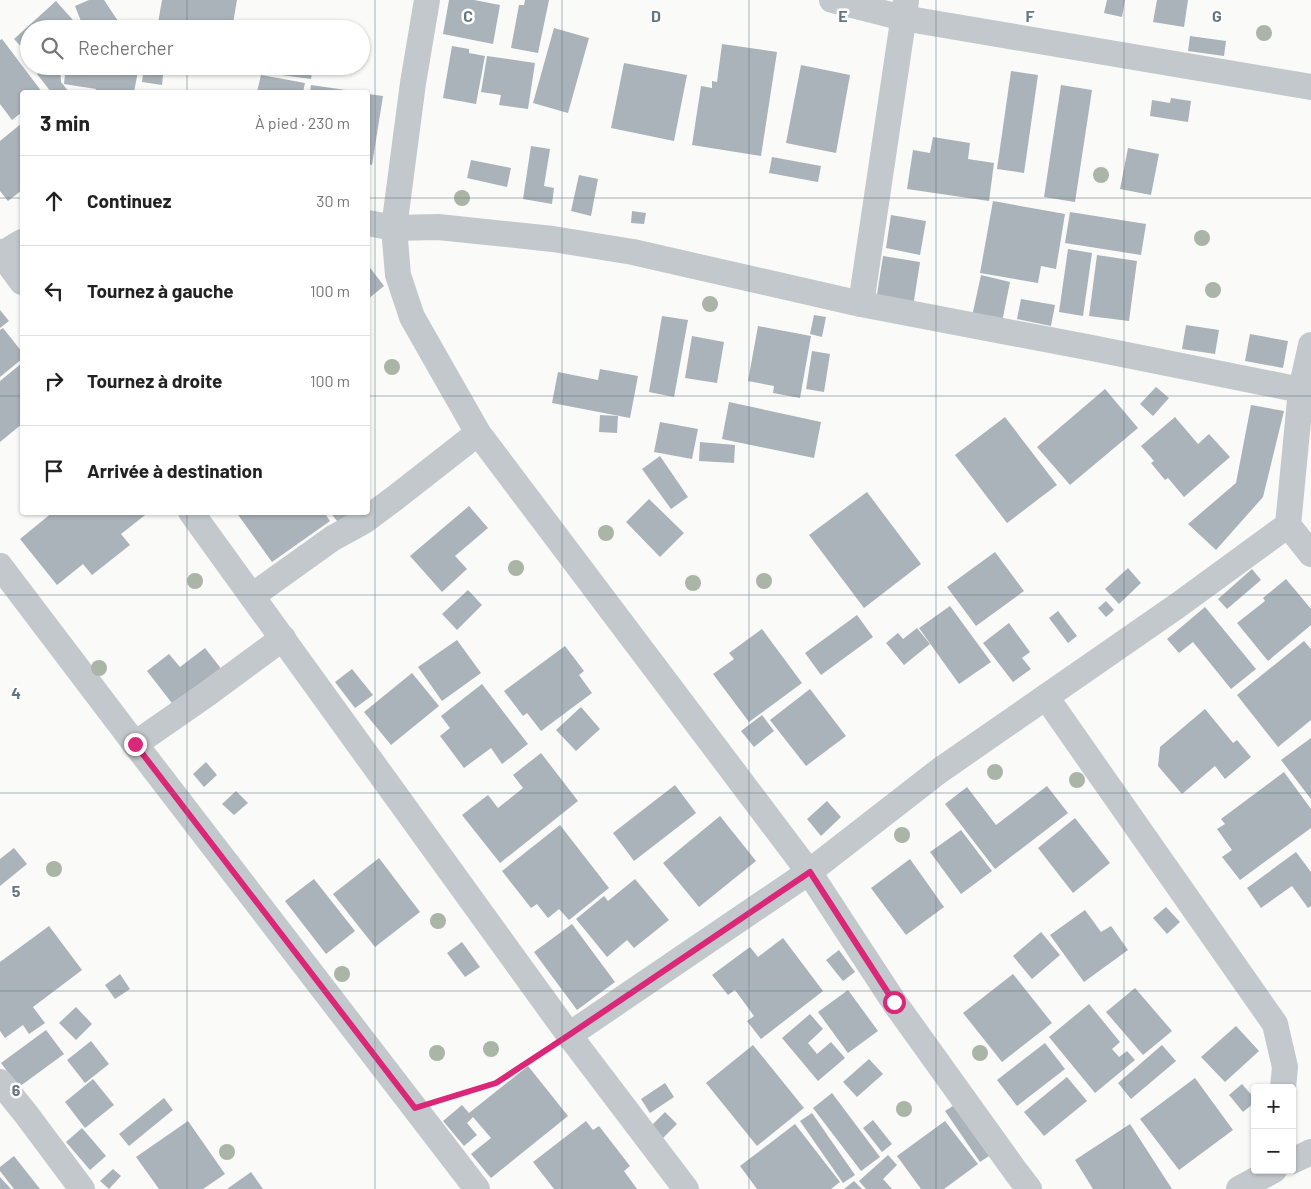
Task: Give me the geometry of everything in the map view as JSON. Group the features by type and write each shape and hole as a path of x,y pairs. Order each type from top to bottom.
{"street":[{"path":"428,0 413,83 394,228 398,275 412,317 478,433 810,872 894,1002 1029,1189"},
{"path":"832,0 905,9 1311,87"},
{"path":"861,304 905,9"},
{"path":"370,224 394,228 438,227 554,239 633,252 861,304 1306,391"},
{"path":"8,249 20,277"},
{"path":"1311,345 1288,525 1311,554"},
{"path":"252,596 333,538 364,521 478,433"},
{"path":"193,515 569,1035 686,1189"},
{"path":"569,1035 810,872 939,772 1288,525"},
{"path":"0,566 477,1189"},
{"path":"135,744 283,638"},
{"path":"1046,697 1275,1024 1285,1067 1283,1084"},
{"path":"0,1082 82,1189"},
{"path":"1296,1159 1311,1152"},
{"path":"1238,1189 1266,1174"}],"path":[{"path":"415,1108 496,1083 569,1035"}],"building":[{"path":"89,0 104,0 117,20 80,20 75,6"},
{"path":"162,0 237,0 234,20 159,20"},
{"path":"449,0 474,0 500,5 493,44 443,34"},
{"path":"525,0 549,0 538,53 511,48 519,5 524,5"},
{"path":"1107,0 1125,0 1122,17 1104,13"},
{"path":"1157,0 1188,0 1184,27 1153,22"},
{"path":"56,1 73,20 35,20"},
{"path":"554,28 589,38 568,113 533,103"},
{"path":"20,34 20,45 14,39"},
{"path":"1190,36 1226,41 1224,56 1188,51"},
{"path":"2,39 20,63 20,75 29,75 40,90 20,90 20,114 12,120 0,104 0,40"},
{"path":"722,44 777,52 761,156 692,145 701,86 712,88 712,81 717,82"},
{"path":"452,46 469,49 469,53 485,56 476,104 443,98"},
{"path":"487,56 535,63 528,109 499,105 501,95 481,92"},
{"path":"624,63 687,75 674,141 611,128"},
{"path":"801,65 850,75 836,153 786,143"},
{"path":"1011,71 1038,75 1024,173 997,169"},
{"path":"38,75 61,75 61,82 67,90 49,90"},
{"path":"65,75 137,75 134,90 96,90 64,84"},
{"path":"143,75 163,75 162,85 142,82"},
{"path":"261,75 305,83 303,90 257,90"},
{"path":"281,75 312,75 311,79"},
{"path":"311,85 346,90 310,90"},
{"path":"1061,85 1092,90 1075,202 1044,197"},
{"path":"370,94 383,96 372,165 370,164"},
{"path":"1171,98 1191,101 1188,122 1150,116 1152,100 1170,103"},
{"path":"20,125 20,192 8,201 0,191 0,141"},
{"path":"933,137 970,143 968,159 994,163 989,201 907,189 913,150 930,153"},
{"path":"531,146 550,149 544,186 554,188 552,204 523,199"},
{"path":"1128,148 1159,154 1151,195 1120,189"},
{"path":"772,157 821,166 818,182 769,173"},
{"path":"471,160 511,168 507,187 467,178"},
{"path":"579,175 598,179 591,216 571,211"},
{"path":"993,201 1065,214 1056,269 1041,266 1038,283 980,273"},
{"path":"632,211 646,213 644,224 631,223"},
{"path":"1070,212 1146,224 1141,255 1065,243"},
{"path":"891,215 926,221 920,255 886,248"},
{"path":"1068,249 1092,253 1083,316 1059,312"},
{"path":"1097,255 1137,261 1129,321 1089,316"},
{"path":"883,256 920,262 913,307 876,301"},
{"path":"370,268 384,286 370,297"},
{"path":"981,275 1010,282 1001,327 971,321"},
{"path":"1021,299 1055,305 1051,326 1017,319"},
{"path":"0,310 9,321 0,328"},
{"path":"814,315 826,317 822,337 810,334"},
{"path":"662,316 688,320 674,397 649,392"},
{"path":"1186,325 1219,330 1215,354 1182,349"},
{"path":"758,326 811,336 800,398 773,393 774,386 748,381"},
{"path":"3,328 20,349 20,361 0,377 0,330"},
{"path":"1250,334 1288,341 1283,368 1245,361"},
{"path":"692,336 724,342 717,383 685,378"},
{"path":"812,351 830,354 824,392 806,389"},
{"path":"20,365 20,426 0,442 0,381"},
{"path":"600,369 638,376 630,418 552,403 558,372 598,380"},
{"path":"1156,387 1169,398 1153,416 1140,404"},
{"path":"1105,389 1138,428 1070,485 1037,447"},
{"path":"729,402 821,422 814,458 722,439"},
{"path":"1251,405 1284,411 1263,497 1216,550 1188,524 1236,483"},
{"path":"600,415 618,416 617,433 599,432"},
{"path":"1005,417 1057,485 1007,523 955,455"},
{"path":"1175,417 1198,444 1209,434 1230,457 1184,497 1168,478 1165,480 1151,463 1154,461 1141,446"},
{"path":"660,422 698,429 692,459 654,452"},
{"path":"700,442 735,445 734,463 699,461"},
{"path":"660,456 688,497 671,509 642,469"},
{"path":"867,492 921,564 864,608 809,535"},
{"path":"649,499 684,533 660,557 626,522"},
{"path":"469,506 488,528 455,556 467,569 442,592 410,556"},
{"path":"49,515 145,515 121,534 130,545 92,575 83,564 57,585 20,539"},
{"path":"238,515 326,515 330,521 272,562"},
{"path":"332,515 363,515 344,530"},
{"path":"995,552 1024,591 976,626 947,587"},
{"path":"1128,568 1141,583 1119,604 1105,589"},
{"path":"1252,569 1261,580 1227,609 1218,599"},
{"path":"1286,579 1311,609 1311,625 1268,661 1237,623 1265,601 1263,598"},
{"path":"468,590 482,605 457,630 442,614"},
{"path":"1106,601 1114,610 1106,617 1098,608"},
{"path":"950,606 991,662 959,684 919,628"},
{"path":"1205,607 1256,669 1231,689 1193,642 1179,653 1167,639"},
{"path":"1058,611 1077,636 1068,643 1049,618"},
{"path":"857,615 873,637 821,675 805,653"},
{"path":"1009,623 1030,652 1022,658 1031,669 1013,682 983,643"},
{"path":"917,628 930,644 904,665 886,643 898,633 903,639"},
{"path":"762,629 802,683 749,722 713,674 734,659 729,653"},
{"path":"457,640 481,673 442,701 418,667"},
{"path":"1304,641 1311,649 1311,720 1278,747 1237,695"},
{"path":"565,646 584,671 579,675 592,693 541,731 527,713 523,716 504,691"},
{"path":"205,648 226,675 178,711 147,671 169,654 180,667"},
{"path":"352,669 373,695 355,708 335,682"},
{"path":"412,673 439,706 391,745 364,712"},
{"path":"482,684 528,744 502,764 491,748 464,768 440,736 450,728 441,716"},
{"path":"810,689 846,736 806,766 770,720"},
{"path":"581,707 600,729 576,751 556,730"},
{"path":"1205,709 1233,743 1237,740 1251,757 1225,779 1215,766 1182,794 1158,766 1160,747"},
{"path":"762,715 774,731 754,747 741,731"},
{"path":"1311,738 1311,799 1281,760"},
{"path":"541,753 578,801 500,863 462,815 488,795 498,808 523,788 513,775"},
{"path":"206,762 217,775 204,787 193,774"},
{"path":"1284,772 1311,809 1311,828 1240,880 1222,857 1232,850 1217,829 1225,824 1221,819"},
{"path":"675,785 696,813 634,861 613,833"},
{"path":"1047,786 1068,813 995,869 945,804 967,787 996,825"},
{"path":"236,791 248,803 234,815 222,804"},
{"path":"827,801 841,817 821,836 807,819"},
{"path":"720,816 756,861 699,907 663,863"},
{"path":"1075,818 1110,863 1073,893 1038,848"},
{"path":"560,825 609,888 569,920 559,909 548,918 537,904 531,908 502,871"},
{"path":"961,830 992,871 961,894 930,852"},
{"path":"14,848 27,864 0,886 0,859"},
{"path":"1296,852 1311,872 1311,906 1308,908 1292,886 1261,908 1247,888"},
{"path":"379,858 420,912 375,947 333,894"},
{"path":"910,859 944,907 906,935 871,888"},
{"path":"314,879 355,931 326,954 285,901"},
{"path":"635,879 669,920 634,948 627,940 607,957 576,919 604,896 608,901"},
{"path":"1166,907 1180,922 1167,934 1153,918"},
{"path":"1085,910 1101,932 1111,926 1128,950 1084,982 1050,935"},
{"path":"572,924 615,982 577,1010 534,952"},
{"path":"49,926 82,970 33,1007 45,1023 29,1034 23,1025 5,1038 0,1031 0,962"},
{"path":"1041,932 1060,955 1032,979 1013,956"},
{"path":"783,938 823,991 761,1039 747,1021 754,1016 735,990 728,995 712,975 750,947 758,957"},
{"path":"462,942 480,967 465,977 447,953"},
{"path":"839,950 855,972 843,981 826,960"},
{"path":"120,974 130,989 115,999 105,985"},
{"path":"1013,974 1052,1023 1002,1062 963,1013"},
{"path":"1135,988 1172,1031 1143,1055 1106,1012"},
{"path":"848,990 878,1031 848,1053 818,1012"},
{"path":"1089,1004 1120,1042 1112,1049 1119,1057 1127,1051 1135,1060 1095,1093 1049,1037"},
{"path":"76,1007 92,1024 76,1040 59,1023"},
{"path":"810,1014 823,1029 808,1043 817,1054 831,1042 845,1058 818,1081 782,1038"},
{"path":"1236,1026 1259,1051 1225,1082 1201,1057"},
{"path":"46,1030 64,1054 19,1087 1,1063"},
{"path":"91,1041 109,1064 85,1083 67,1060"},
{"path":"1045,1043 1065,1069 1017,1106 997,1080"},
{"path":"753,1045 804,1108 757,1146 706,1083"},
{"path":"1162,1045 1176,1061 1131,1099 1118,1083"},
{"path":"869,1059 883,1074 857,1097 843,1082"},
{"path":"528,1066 568,1116 491,1178 471,1154 491,1138 473,1117 467,1123 477,1135 464,1146 443,1121 462,1105 469,1113"},
{"path":"1067,1077 1087,1101 1044,1136 1024,1112"},
{"path":"1195,1078 1233,1130 1179,1170 1140,1119"},
{"path":"93,1079 114,1105 85,1128 65,1102"},
{"path":"665,1083 674,1097 650,1113 641,1099"},
{"path":"1242,1084 1251,1094 1251,1105 1243,1112 1229,1095"},
{"path":"832,1093 880,1157 861,1171 813,1108"},
{"path":"164,1098 173,1110 129,1146 119,1134"},
{"path":"959,1102 995,1152 980,1162 945,1111"},
{"path":"665,1112 677,1124 663,1138 651,1126"},
{"path":"812,1113 855,1175 843,1183 800,1121"},
{"path":"873,1120 892,1144 882,1152 863,1128"},
{"path":"188,1121 225,1174 203,1189 159,1189 136,1157"},
{"path":"586,1121 593,1130 599,1126 630,1166 624,1171 637,1189 554,1189 533,1162"},
{"path":"945,1121 978,1164 944,1189 921,1189 897,1156"},
{"path":"795,1124 840,1182 831,1189 757,1189 740,1166"},
{"path":"1130,1124 1172,1189 1093,1189 1075,1160"},
{"path":"82,1128 106,1156 90,1170 66,1142"},
{"path":"888,1155 897,1165 883,1179 892,1189 866,1189 859,1181"},
{"path":"14,1156 40,1189 14,1189 0,1171 0,1167"},
{"path":"113,1169 121,1176 109,1189 100,1181"},
{"path":"251,1172 263,1189 227,1189"},
{"path":"0,1177 11,1189 0,1189"},
{"path":"854,1181 862,1189 844,1189"}],"route":[{"path":"135,744 415,1108 496,1083 810,872 894,1002"}]}
